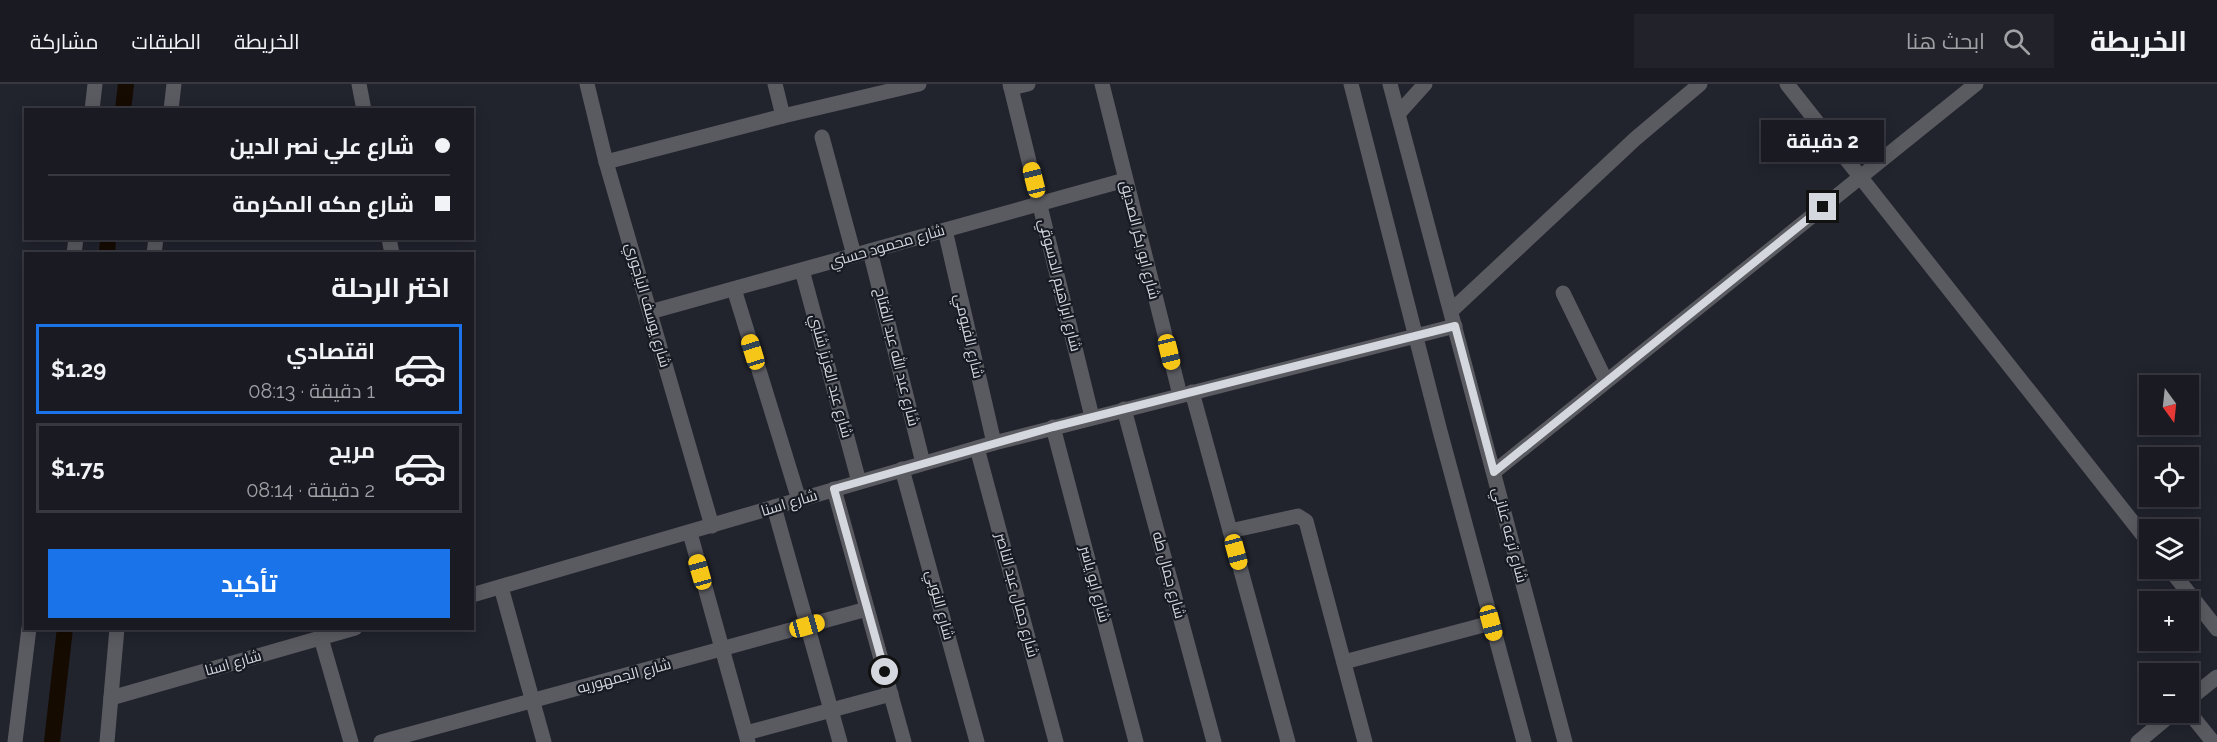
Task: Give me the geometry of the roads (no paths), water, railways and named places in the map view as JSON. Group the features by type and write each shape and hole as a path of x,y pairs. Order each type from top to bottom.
{"street":[{"path":"92,108 95,84"},
{"path":"171,108 174,84"},
{"path":"359,84 364,108"},
{"name":"شارع يوسف الباجوري","path":"586,84 606,162 712,526"},
{"path":"775,84 783,116"},
{"path":"606,162 783,116 919,84"},
{"path":"1011,86 1028,84"},
{"name":"شارع ابو بكر الصديق","path":"1101,84 1125,180 1186,394 1230,531 1288,742"},
{"path":"1352,84 1491,623 1524,742"},
{"name":"شارع ترعه عناني","path":"1390,84 1565,742"},
{"path":"1398,114 1425,84"},
{"path":"1453,318 1635,139 1700,84"},
{"path":"1787,84 2139,530"},
{"path":"1494,472 1976,84"},
{"name":"شارع ابراهيم الدسوقي","path":"1011,86 1092,417"},
{"path":"822,136 854,255"},
{"name":"شارع محمود حسني","path":"650,312 1125,180"},
{"name":"شارع الفيومي","path":"945,230 994,443"},
{"name":"شارع عبد الله عبد الفتاح","path":"870,251 923,463"},
{"name":"شارع عبد العزيز شلبي","path":"802,270 859,482"},
{"path":"734,289 799,500"},
{"path":"1563,293 1606,381"},
{"name":"شارع اسنا","path":"474,595 994,443 1417,335 1453,318"},
{"name":"شارع جمال طه","path":"1124,409 1214,742"},
{"name":"شارع ابو ياسر","path":"1053,427 1136,742"},
{"name":"شارع جمال عبد الناصر","path":"977,448 1056,742"},
{"name":"شارع النوبي","path":"902,469 977,742"},
{"path":"834,489 904,742"},
{"path":"774,507 840,742"},
{"path":"1230,531 1298,516 1306,521 1365,742"},
{"path":"690,533 747,738 891,693"},
{"path":"2178,579 2217,629"},
{"path":"501,588 544,742"},
{"name":"شارع الجمهوريه","path":"381,742 867,609"},
{"path":"1344,662 1491,623"},
{"path":"15,742 29,630"},
{"path":"107,742 117,630"},
{"name":"شارع اسنا","path":"111,698 348,630"},
{"path":"321,638 351,742"},
{"path":"2199,691 2217,677"},
{"path":"2138,742 2161,723"},
{"path":"2198,723 2213,742"}],"waterway":[{"path":"123,108 126,84"},
{"path":"107,252 108,240"},
{"path":"52,742 65,630"}]}
